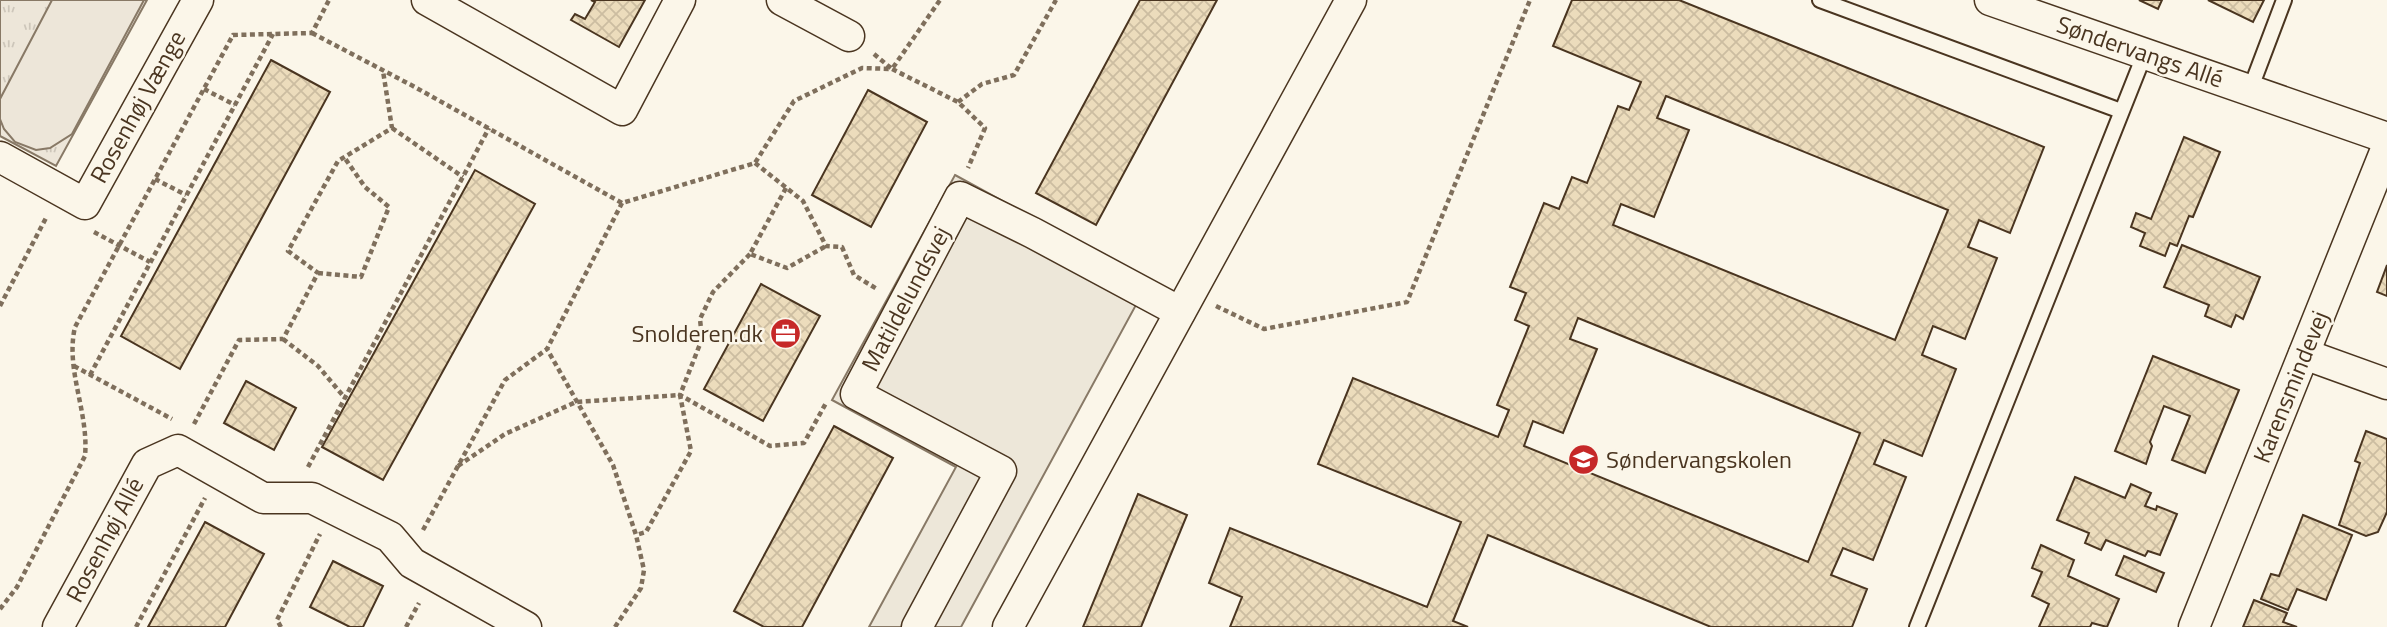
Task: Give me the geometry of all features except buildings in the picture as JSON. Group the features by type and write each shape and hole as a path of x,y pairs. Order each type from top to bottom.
{"street":[{"name":"Rosenhøj Vænge","path":"0,157 85,204 198,0"},
{"path":"427,0 622,110 680,0"},
{"path":"782,0 849,36"},
{"path":"1007,627 1352,0"},
{"name":"Søndervangs Allé","path":"1990,0 2387,138"},
{"name":"Karensmindevej","path":"2194,627 2387,147"},
{"name":"Matildelundsvej","path":"917,627 1001,471 856,394 960,197 1185,303"},
{"path":"2304,354 2387,384"},
{"name":"Rosenhøj Allé","path":"58,627 147,464 177,450 263,498 312,498 333,508 390,537 412,563 526,627"}],"lane":[{"path":"1820,0 2122,111"},
{"name":"Søndervangs Allé","path":"2250,90 2284,0"},
{"path":"1917,627 2145,53"}],"path":[{"path":"312,33 329,0"},
{"path":"892,69 940,0"},
{"path":"958,103 982,84 1014,75 1056,0"},
{"path":"1185,303 1264,329 1407,302 1530,0"},
{"path":"0,610 17,587 85,456 87,438 71,346 75,327 233,34 312,33 622,203"},
{"path":"90,375 273,34"},
{"path":"408,558 505,380 547,349 622,203 755,163 794,101 862,68 892,69 958,103 985,128 968,168 959,171"},
{"path":"383,70 392,128 463,177"},
{"path":"204,89 235,105"},
{"path":"344,157 365,187 389,208 360,277 318,273 288,251 338,161 344,157 392,128"},
{"path":"292,498 489,128"},
{"path":"755,163 803,201 826,246"},
{"path":"155,179 186,195"},
{"path":"636,536 646,532 691,451 680,395 702,338 700,319 713,292 750,254 786,188"},
{"path":"0,306 61,190"},
{"path":"119,245 150,262"},
{"path":"750,254 787,268 826,246 842,247 853,275 886,294"},
{"path":"283,339 318,273"},
{"path":"191,430 239,340 283,339 318,366 345,398"},
{"path":"547,349 613,465 636,536 644,570 641,588 615,627"},
{"path":"74,366 180,424"},
{"path":"458,466 505,434 576,402 680,395 771,446 804,443 829,397"},
{"path":"136,627 218,473"},
{"path":"281,627 277,620 333,508"}],"green space":[{"path":"0,0 147,0 56,166 0,136"},
{"path":"52,0 144,0 72,134 50,148 36,150 15,142 4,129 0,119 0,99"}],"shaded area":[{"path":"955,175 1149,281 961,627 869,627 956,467 832,400"}],"place":[{"name":"Snolderen.dk","path":"786,334"},
{"name":"Søndervangskolen","path":"1583,460"}]}
